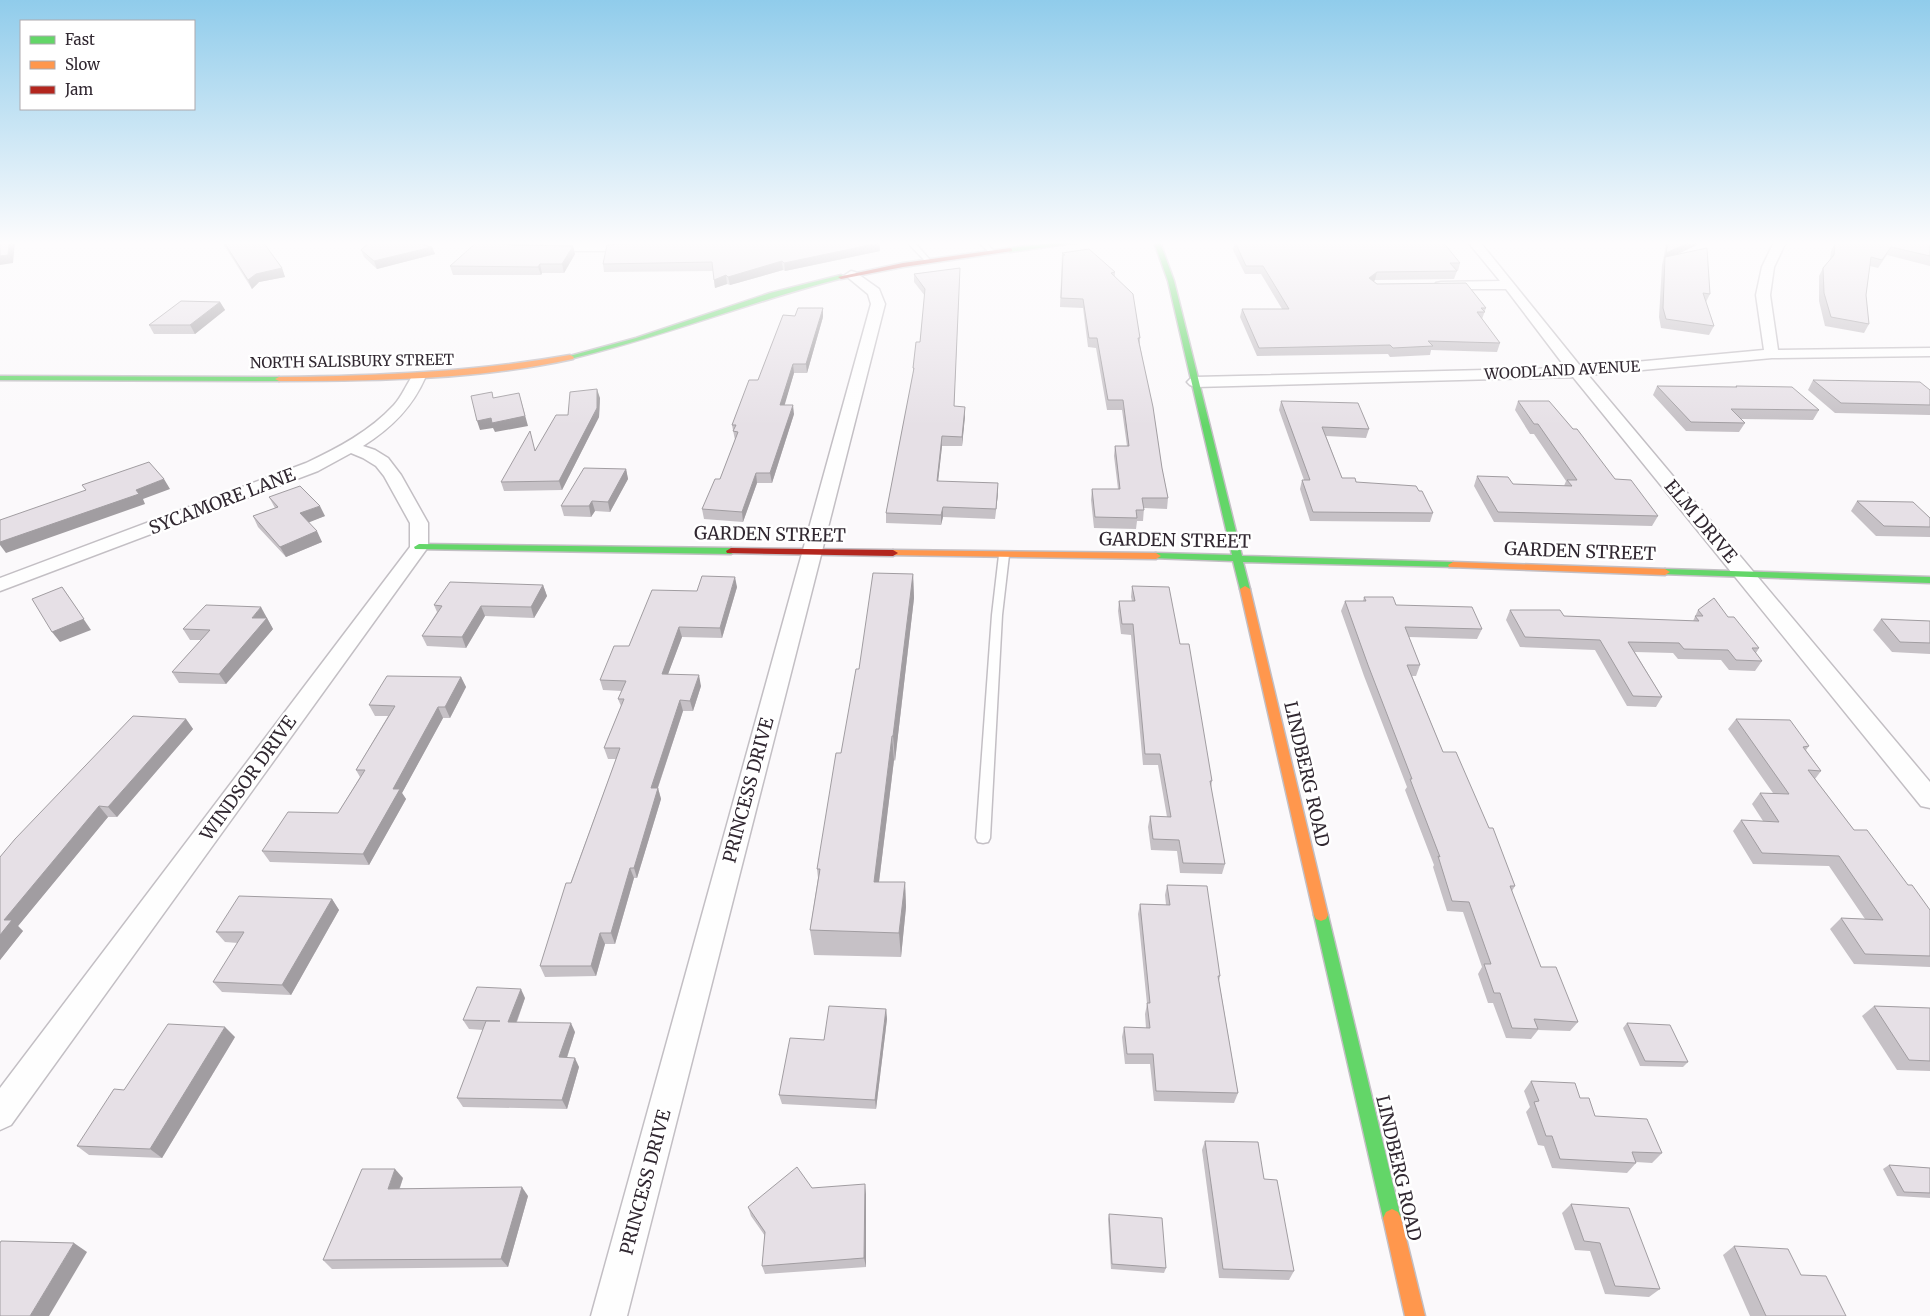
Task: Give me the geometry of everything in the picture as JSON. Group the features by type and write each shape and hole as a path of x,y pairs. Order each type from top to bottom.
{"street":[{"name":"NORTH SALISBURY STREET","path":"0,378 418,378 540,363 601,350 744,303"},
{"name":"PRINCESS DRIVE","path":"609,1316 878,303"},
{"name":"LINDBERG ROAD","path":"1176,303 1238,558 1415,1316"},
{"name":"ELM DRIVE","path":"1524,303 1576,372 1746,574 1930,799"},
{"path":"1764,303 1772,354"},
{"name":"WOODLAND AVENUE","path":"1194,382 1576,372 1772,354 1930,352"},
{"name":"SYCAMORE LANE","path":"0,585 312,467 351,448 393,414 409,397 418,378"},
{"path":"351,448 382,462 392,475 420,523 419,547"},
{"name":"GARDEN STREET","path":"419,547 1238,558 1930,580"},
{"name":"WINDSOR DRIVE","path":"0,1114 419,547"}],"lane":[{"path":"983,838 997,615 1004,555"}],"building":[{"path":"178,303 218,303 190,325 149,325"},
{"path":"924,303 958,303 954,406 965,407 962,437 942,436 937,481 998,483 996,509 943,507 941,515 886,513 914,368 916,342 920,342"},
{"path":"1084,303 1134,303 1140,338 1138,338 1153,407 1168,498 1142,498 1144,510 1136,510 1137,518 1095,517 1092,489 1120,489 1115,446 1129,446 1123,400 1108,400 1097,338 1089,338"},
{"path":"1286,303 1482,303 1486,308 1481,308 1485,312 1477,312 1500,343 1428,341 1433,346 1393,348 1390,345 1259,348 1242,309 1289,309"},
{"path":"1663,303 1706,303 1714,326 1666,319"},
{"path":"1827,303 1867,303 1869,324 1831,317"},
{"path":"798,308 823,308 806,364 793,364 780,405 793,405 770,473 756,473 742,512 702,509 715,479 720,479 738,432 733,431 736,425 732,425 749,380 758,380 783,315 795,316"},
{"path":"1813,380 1920,382 1930,390 1930,405 1841,403"},
{"path":"1657,386 1792,387 1819,410 1731,409 1745,423 1691,422"},
{"path":"597,389 597,408 559,481 501,482 530,431 535,451 556,415 568,415 570,392"},
{"path":"492,392 493,398 519,393 525,416 492,423 491,418 477,421 471,396"},
{"path":"1281,401 1358,403 1369,429 1322,427 1342,478 1355,478 1356,482 1416,486 1419,491 1422,491 1433,513 1313,512 1302,480 1310,480"},
{"path":"1518,401 1549,401 1573,429 1577,429 1615,479 1631,480 1658,516 1498,512 1477,476 1508,477 1513,484 1572,486 1567,480 1577,480 1538,424 1534,424"},
{"path":"149,462 164,479 136,490 139,494 0,542 0,520 86,490 82,485"},
{"path":"584,468 626,469 608,502 592,501 589,506 561,506"},
{"path":"300,486 320,506 300,513 317,531 280,547 253,516 278,507 269,497"},
{"path":"1857,501 1913,502 1930,518 1930,527 1884,526"},
{"path":"873,573 913,574 874,882 905,882 899,933 810,930 820,869 817,869 836,753 841,753 856,669 859,669"},
{"path":"702,576 735,577 720,628 679,627 662,674 699,675 690,701 680,700 651,788 658,788 634,868 630,868 611,933 600,933 591,966 540,966 566,883 571,883 620,748 604,748 624,699 618,699 626,681 600,680 614,646 629,646 652,590 697,591"},
{"path":"450,582 543,585 531,607 481,606 462,637 422,636 442,606 434,605"},
{"path":"1132,586 1169,587 1180,644 1189,644 1225,864 1183,863 1179,840 1153,839 1150,816 1171,817 1160,754 1145,754 1133,624 1122,624 1119,601 1135,601"},
{"path":"62,587 84,619 52,632 32,599"},
{"path":"1364,597 1393,597 1396,605 1472,607 1482,629 1405,627 1420,665 1407,665 1443,752 1456,752 1489,828 1493,828 1515,886 1510,886 1541,967 1556,967 1578,1022 1534,1019 1538,1029 1512,1028 1500,993 1494,993 1484,964 1491,964 1469,902 1452,901 1438,856 1440,857 1345,601 1366,601"},
{"path":"1714,598 1728,617 1734,617 1759,648 1752,648 1762,661 1736,660 1728,650 1684,649 1679,643 1628,642 1662,697 1633,696 1600,640 1525,637 1510,610 1560,610 1564,616 1699,621 1695,616 1703,616 1698,610"},
{"path":"206,605 261,607 252,618 267,618 219,674 172,672 210,630 183,629"},
{"path":"1881,619 1930,621 1930,643 1900,642"},
{"path":"387,676 461,677 445,707 438,707 393,789 400,789 363,854 262,851 288,812 338,813 365,770 356,770 395,706 369,705"},
{"path":"133,716 186,719 108,807 99,806 4,920 12,920 0,935 0,857"},
{"path":"1736,719 1790,720 1809,746 1803,747 1821,771 1808,770 1854,830 1867,830 1908,885 1912,885 1930,910 1930,956 1865,954 1841,918 1883,920 1839,856 1762,853 1741,820 1779,822 1760,793 1789,794"},
{"path":"1167,885 1207,886 1220,976 1218,976 1238,1093 1156,1091 1153,1054 1127,1054 1124,1027 1150,1028 1147,1003 1150,1003 1140,904 1170,905"},
{"path":"239,896 332,899 282,985 213,982 244,932 216,932"},
{"path":"477,987 521,989 508,1022 571,1023 559,1057 575,1058 562,1100 457,1098 486,1021 500,1021 463,1020"},
{"path":"829,1006 886,1009 875,1100 779,1095 790,1038 824,1040"},
{"path":"1874,1006 1930,1008 1930,1061 1909,1060"},
{"path":"1627,1023 1670,1025 1688,1062 1645,1061"},
{"path":"168,1024 225,1027 150,1149 77,1146 114,1089 124,1090"},
{"path":"1531,1081 1575,1083 1580,1098 1589,1098 1595,1116 1647,1119 1662,1153 1632,1152 1636,1163 1560,1159 1552,1136 1546,1136 1534,1102 1539,1101"},
{"path":"1205,1141 1258,1142 1264,1179 1277,1180 1294,1271 1223,1269"},
{"path":"1889,1165 1930,1168 1930,1193 1904,1192"},
{"path":"797,1167 812,1188 865,1184 864,1258 762,1266 765,1232 748,1207"},
{"path":"362,1169 395,1169 388,1189 522,1187 501,1259 323,1260"},
{"path":"1571,1204 1629,1208 1660,1289 1615,1286 1600,1243 1584,1241"},
{"path":"1109,1214 1162,1218 1166,1268 1112,1264"},
{"path":"1,1241 74,1243 30,1316 0,1316"},
{"path":"1734,1246 1788,1249 1801,1275 1826,1276 1846,1316 1766,1316"}],"traffic: fast":[{"path":"570,357 639,339 747,303"},
{"path":"1176,303 1245,589"},
{"path":"0,378 279,379"},
{"path":"419,547 731,551"},
{"path":"1156,556 1453,565"},
{"path":"1665,572 1930,580"},
{"path":"1321,915 1392,1218"}],"traffic: slow":[{"path":"279,379 425,375 497,368 570,357"},
{"path":"893,553 1156,556"},
{"path":"1453,565 1665,572"},
{"path":"1245,589 1321,915"},
{"path":"1392,1218 1415,1316"}],"traffic: jam":[{"path":"731,551 893,553"}]}
